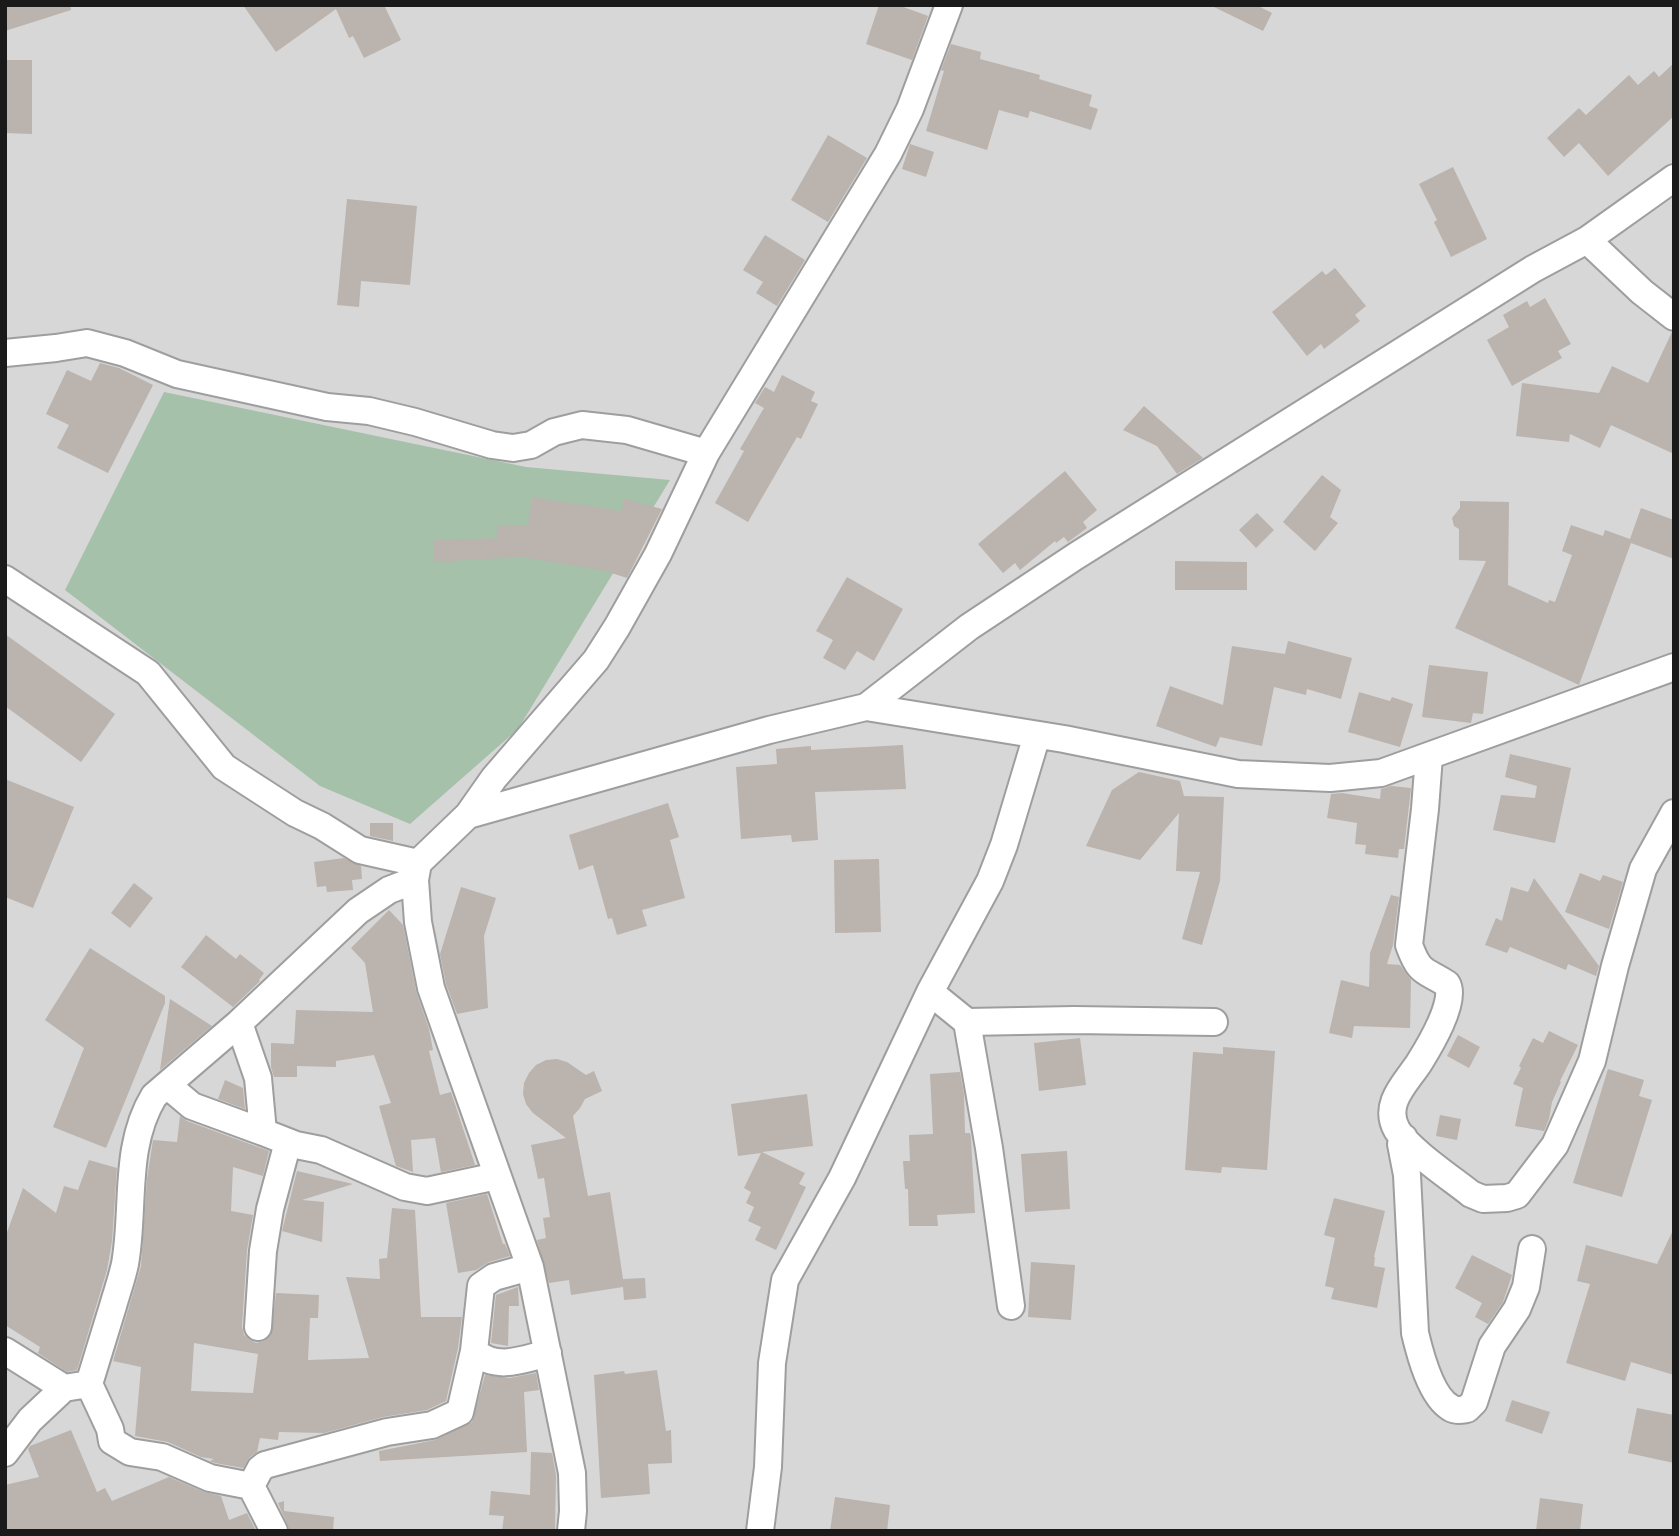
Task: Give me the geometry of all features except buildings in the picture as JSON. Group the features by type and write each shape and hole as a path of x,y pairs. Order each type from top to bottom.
{"street":[{"path":"5,1452 30,1420 77,1386 124,1268 130,1234 129,1206 135,1144 145,1110 154,1096 239,1023 358,911 416,871 468,815 494,778 596,660 658,554 706,453 888,154 910,109 949,5"},
{"path":"468,815 769,730 866,706 969,628 1076,556 1533,269 1587,240 1674,178"},
{"path":"1587,240 1642,292 1674,317"},
{"path":"5,353 87,343 125,353 177,374 327,407 369,411 513,449 531,445 554,432 582,425 627,430 706,453"},
{"path":"11,587 148,673 224,767 295,813 360,850 416,871"},
{"path":"866,706 1251,775 1330,778 1381,773 1674,667"},
{"path":"760,1531 768,1467 772,1363 785,1280 842,1178 930,992 990,881 1004,845 1037,735"},
{"path":"1429,756 1426,809 1409,945 1425,974 1447,984 1450,991 1448,1009 1419,1063 1399,1090 1394,1103 1395,1127 1404,1138 1471,1194 1483,1199 1517,1195 1555,1145 1592,1060 1635,892 1649,857 1674,813"},
{"path":"416,871 418,922 431,988 530,1267 572,1473 571,1531"},
{"path":"930,992 967,1022 1074,1020 1214,1023"},
{"path":"967,1022 989,1148 1011,1306"},
{"path":"239,1023 258,1078 263,1132"},
{"path":"167,1085 192,1106 288,1142 321,1150 405,1187 426,1191 497,1176"},
{"path":"1404,1138 1401,1147 1407,1175 1415,1333 1420,1355 1437,1393 1445,1404 1454,1410 1467,1409 1474,1402 1492,1346 1517,1309 1526,1287 1532,1249"},
{"path":"258,1327 263,1251 270,1209 288,1142"},
{"path":"251,1486 265,1465 387,1432 432,1425 460,1412 474,1351 481,1286 494,1277 530,1267"},
{"path":"5,1351 77,1386 110,1429 112,1441 130,1452 162,1457 210,1478 251,1486"},
{"path":"474,1351 484,1361 506,1364 548,1353"},
{"path":"251,1486 274,1531"}],"shaded area":[{"path":"5,5 1674,5 1674,1531 5,1531"}],"green space":[{"path":"164,392 526,467 670,480 518,729 410,824 320,786 65,590"}]}
